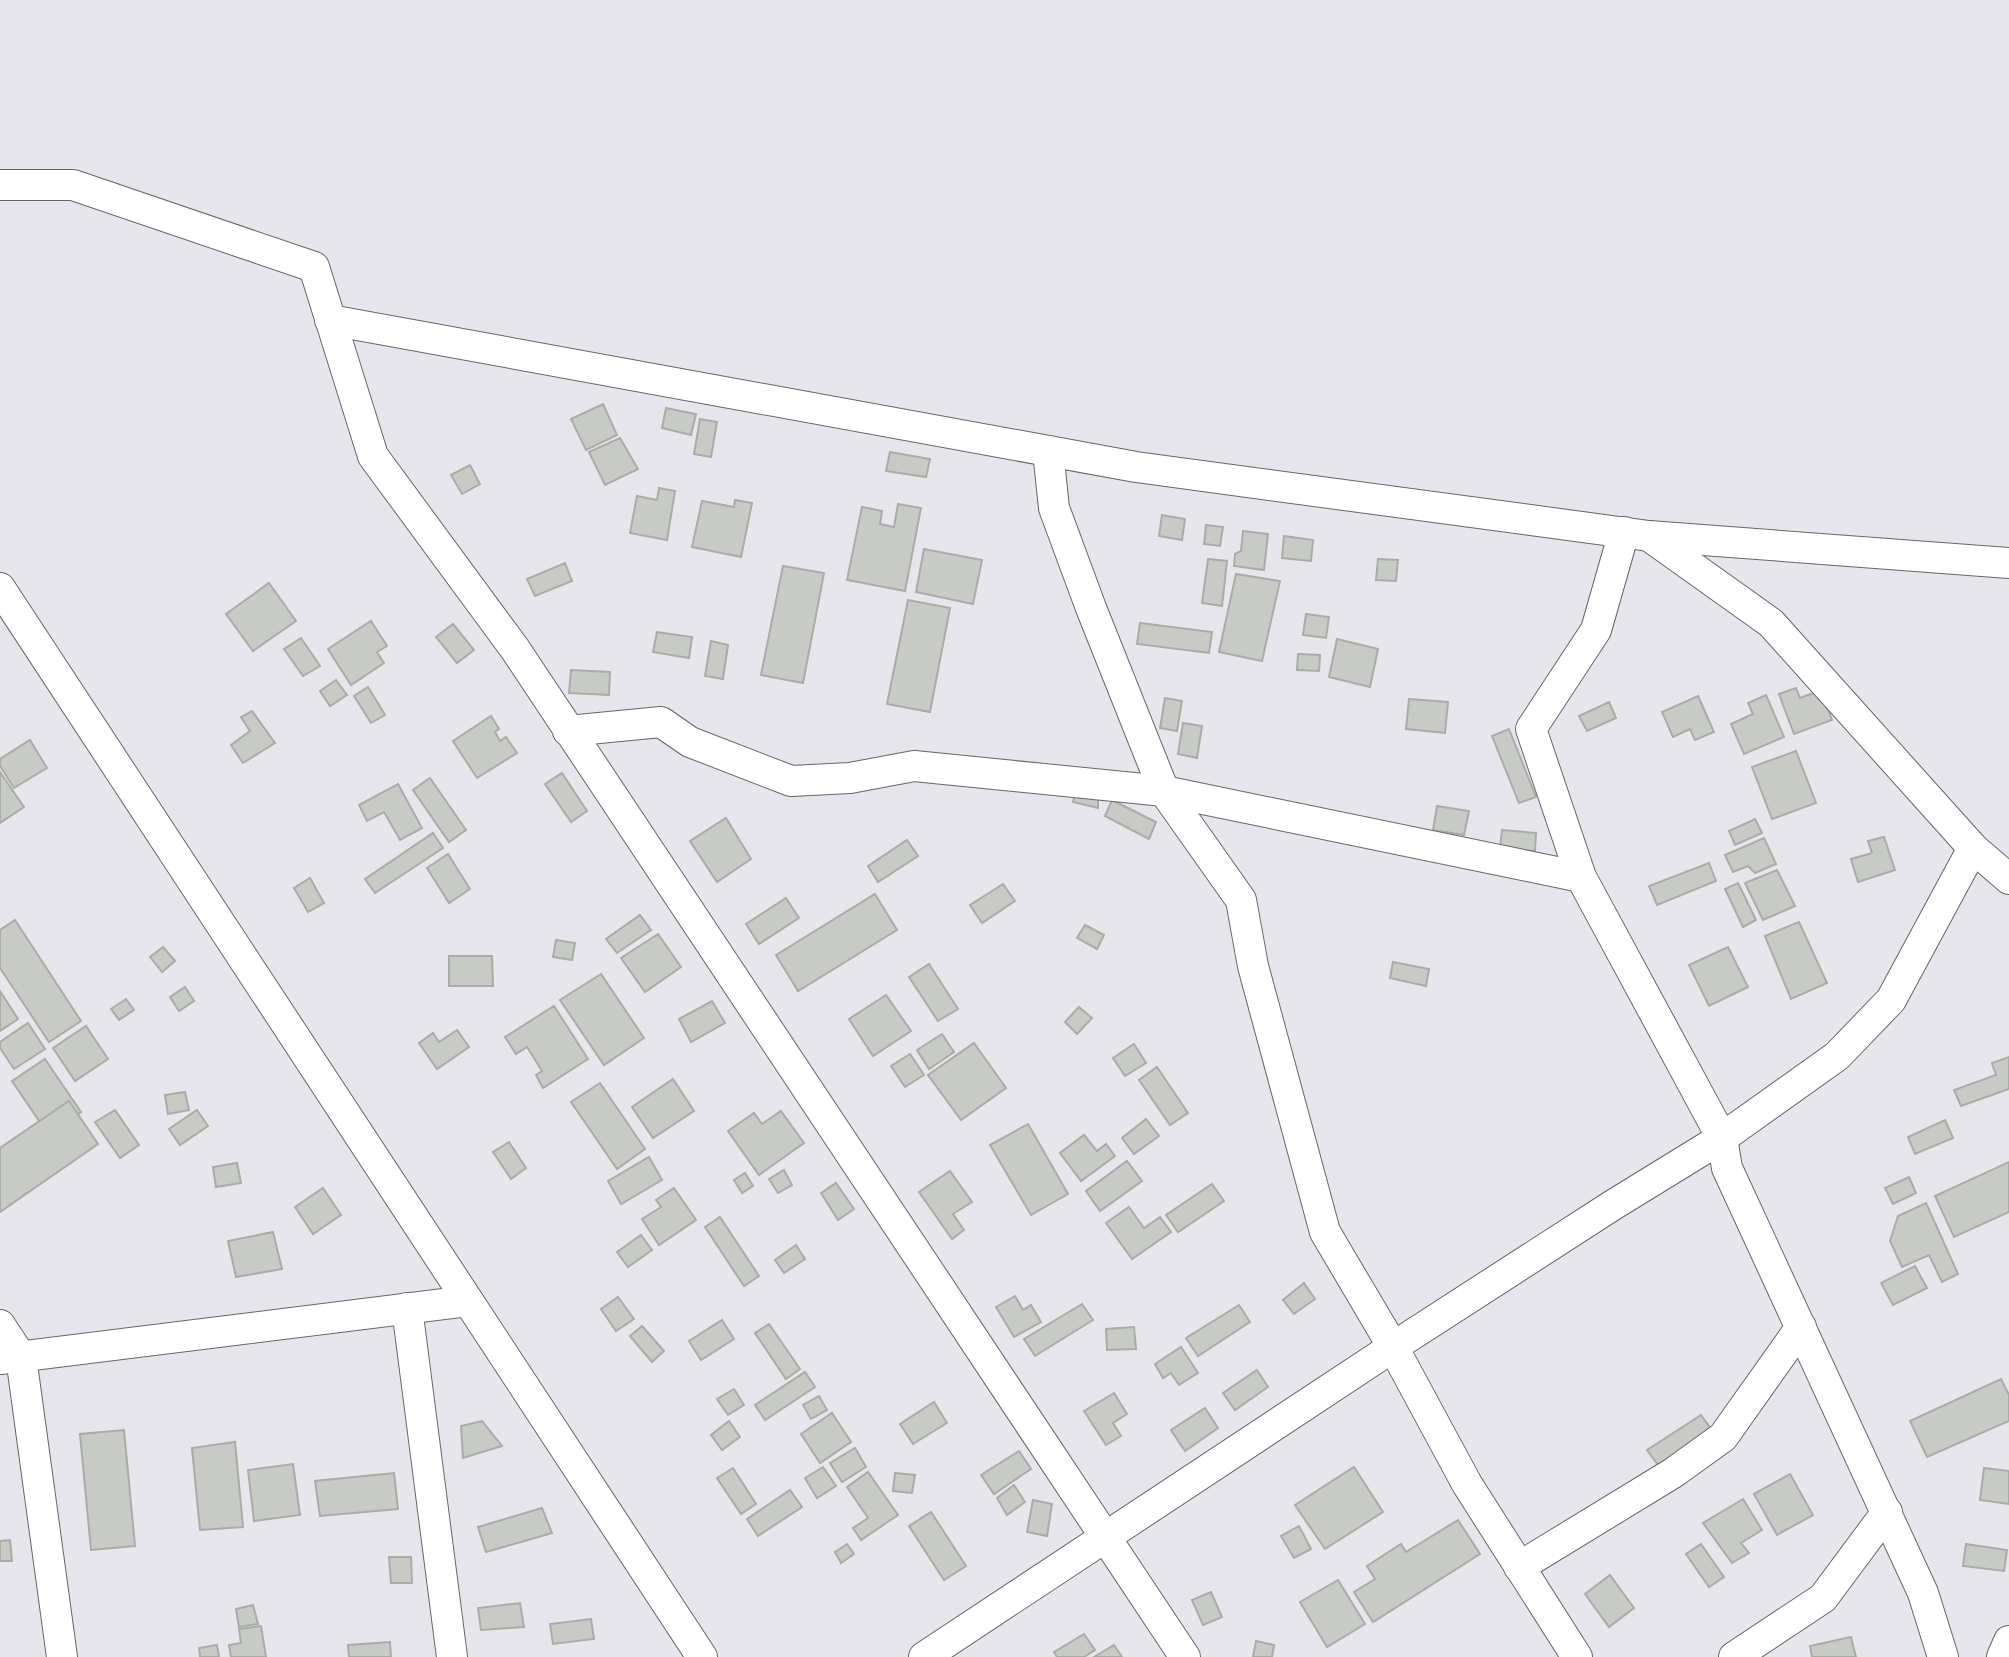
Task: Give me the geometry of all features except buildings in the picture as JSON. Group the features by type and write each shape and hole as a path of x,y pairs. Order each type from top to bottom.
{"street":[{"path":"0,186 73,185 314,267 373,456 514,649 1185,1657"},
{"path":"330,320 1136,467 1636,534 2009,563"},
{"path":"1048,452 1054,508 1164,791 1241,900 1253,966 1325,1232 1393,1347 1467,1485 1577,1657"},
{"path":"1636,534 1771,623 1973,848 2009,878"},
{"path":"1636,534 1596,630 1531,729 1581,877 1722,1138 1727,1168 1923,1593 1943,1657"},
{"path":"0,588 702,1657"},
{"path":"568,731 661,722 690,742 792,781 850,778 914,766 1164,791 1581,877"},
{"path":"924,1657 1393,1347 1722,1138 1837,1056 1891,1000 1973,848"},
{"path":"10,1358 468,1301"},
{"path":"407,1308 452,1657"},
{"path":"0,1325 10,1358 62,1657"},
{"path":"1519,1567 1673,1473 1723,1437 1801,1327"},
{"path":"1734,1657 1823,1598 1887,1512"},
{"path":"2002,1657 2009,1641"}]}
